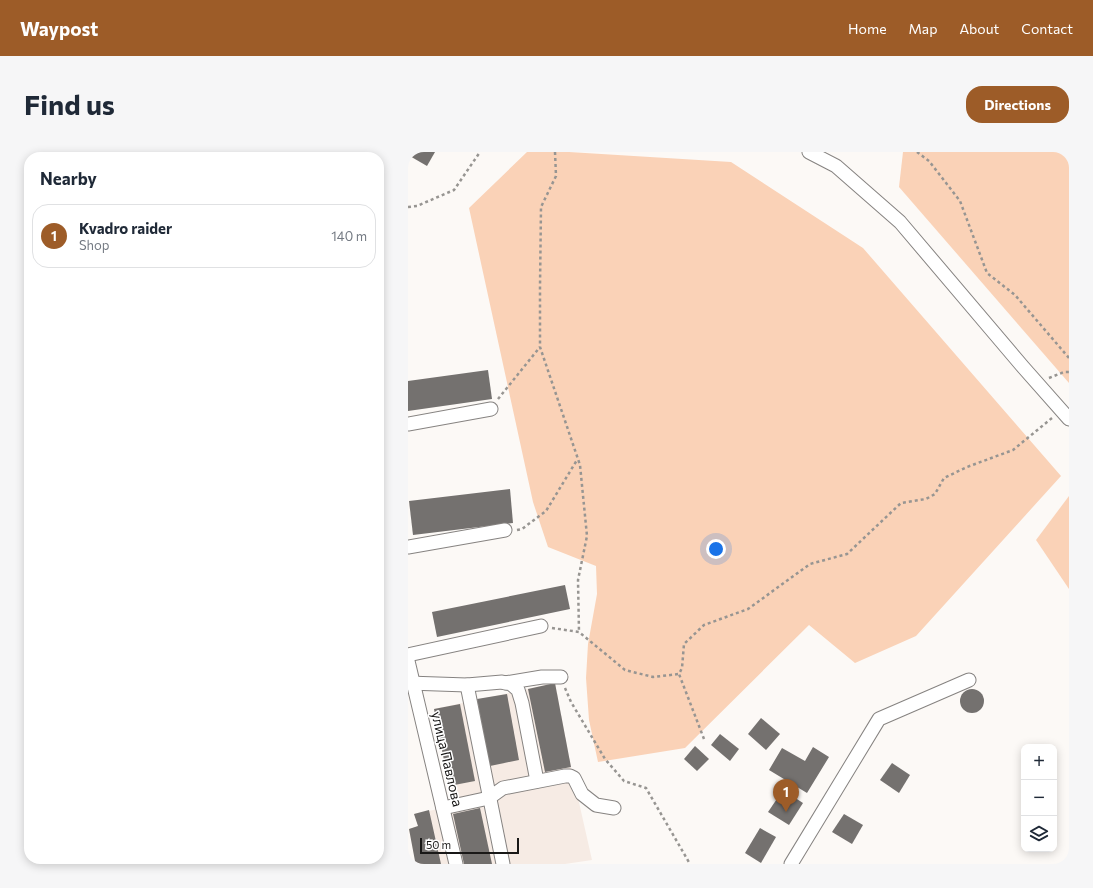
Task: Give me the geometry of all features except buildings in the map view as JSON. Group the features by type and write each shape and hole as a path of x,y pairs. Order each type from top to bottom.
{"street":[{"path":"809,152 836,166 900,222 1023,367 1066,414"},
{"path":"408,424 491,408"},
{"path":"408,547 505,530"},
{"path":"408,655 541,626"},
{"name":"улица Павлова","path":"408,661 410,682 456,864"},
{"path":"410,682 467,685 505,683 561,677"},
{"path":"791,864 879,719 969,680"},
{"path":"505,683 511,684 518,690 536,782"},
{"path":"467,685 503,864"},
{"path":"443,808 489,798 503,788 570,776 574,778 582,794 596,805 614,808"}],"path":[{"path":"408,207 417,206 454,190 480,152"},
{"path":"555,152 556,176 541,207 540,347 580,466 587,536 578,580 579,632"},
{"path":"917,152 930,161 960,201 987,273 1015,295 1069,358"},
{"path":"491,408 540,347"},
{"path":"1038,383 1064,372 1069,372"},
{"path":"704,739 679,674 682,668 684,644 704,625 748,609 810,564 847,554 901,503 926,499 935,494 944,478 967,467 1013,450 1066,414"},
{"path":"505,530 522,529 546,510 578,459"},
{"path":"541,626 579,632 625,670 653,677 679,674"},
{"path":"561,677 571,702 605,759 624,781 646,788 690,864"}],"shaded area":[{"path":"527,152 569,152 731,162 863,248 1061,476 916,636 855,663 809,625 685,748 598,762 589,720 586,678 588,644 597,594 596,566 548,547 533,502 469,208"},
{"path":"903,152 1069,152 1069,383 899,187"},
{"path":"1069,496 1069,589 1036,540"},
{"path":"555,683 571,767 592,860 565,864 416,864 409,829 418,826 414,814 453,806 434,709"}],"place":[{"name":"Kvadro raider","path":"786,812"}]}
